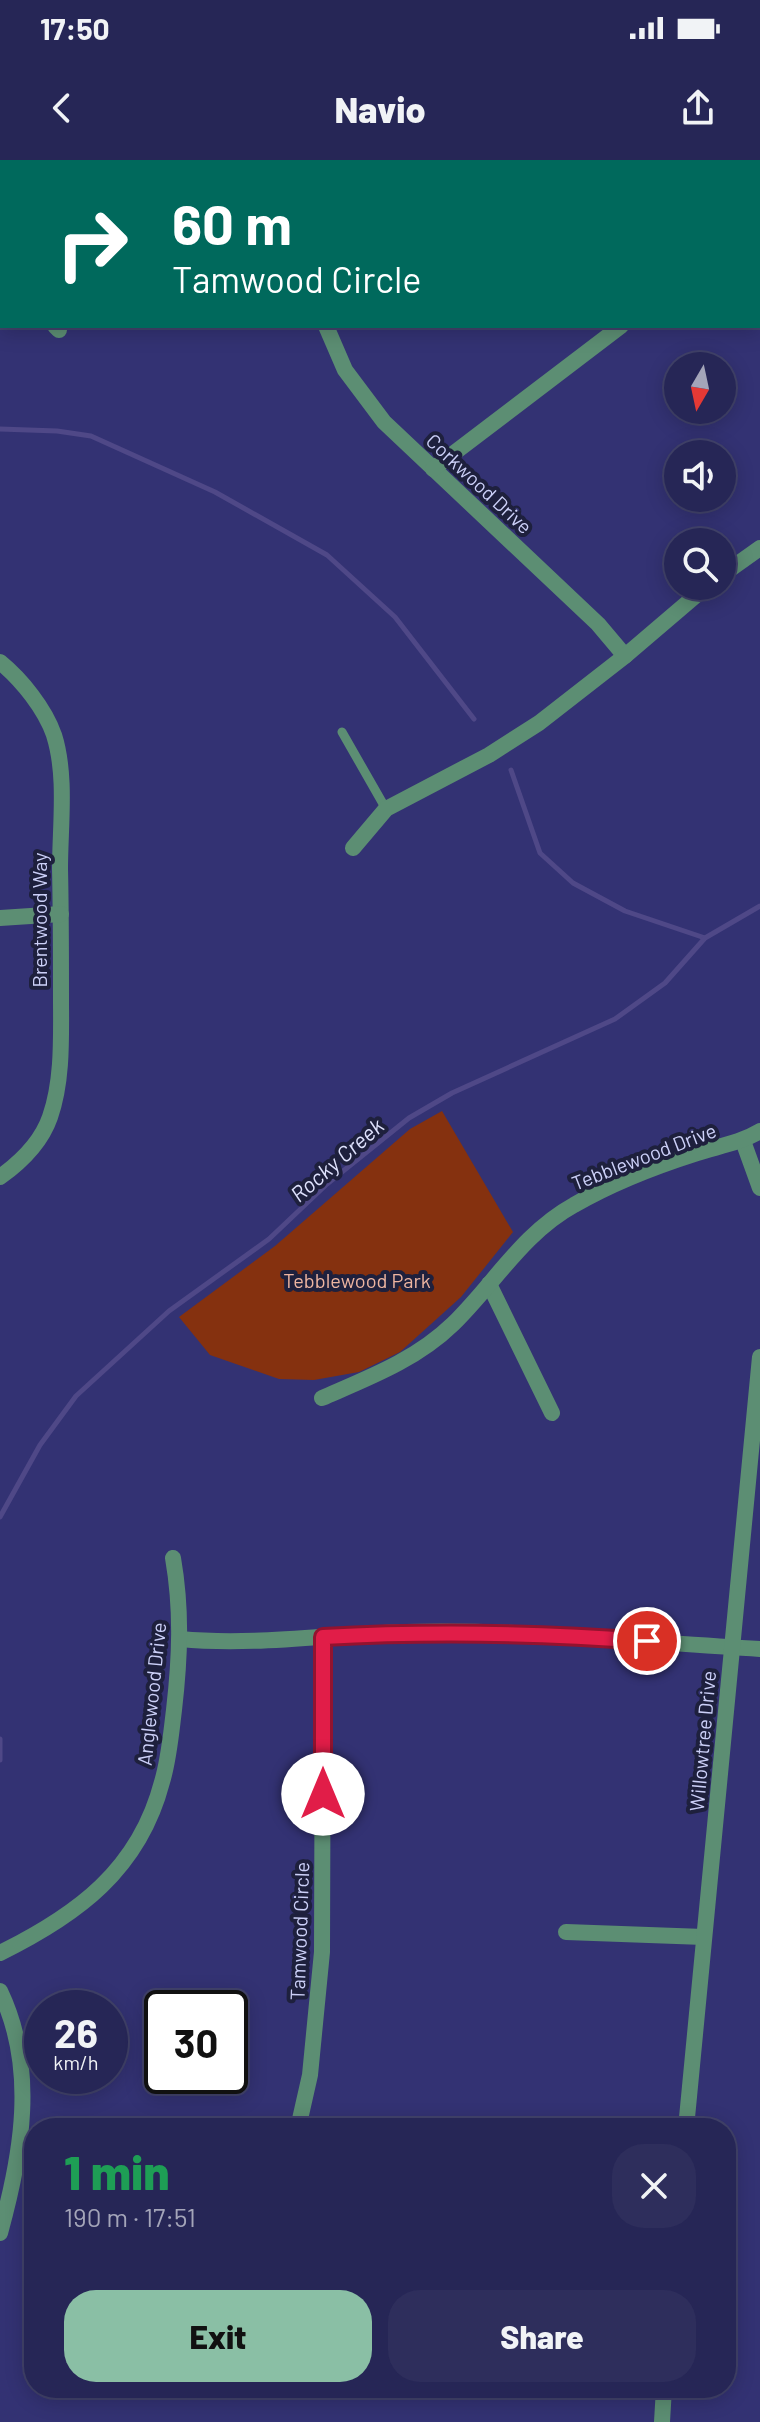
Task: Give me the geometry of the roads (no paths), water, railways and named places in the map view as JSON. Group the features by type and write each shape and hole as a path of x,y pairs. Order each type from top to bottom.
{"street":[{"name":"Corkwood Drive","path":"327,328 335,351 361,393 384,422 598,624 625,656"},
{"path":"433,469 618,328"},
{"path":"736,565 760,548"},
{"path":"353,848 386,809 517,738 625,656 691,600"},
{"name":"Brentwood Way","path":"0,662 42,711 57,748 60,761 61,914 61,1030 56,1097 49,1120 38,1140 16,1166 0,1177"},
{"path":"0,918 61,914"},
{"name":"Tebblewood Drive","path":"322,1398 381,1373 423,1349 455,1322 529,1237 574,1205 625,1181 697,1153 743,1141 760,1131"},
{"path":"743,1141 760,1188"},
{"path":"489,1284 552,1413"},
{"name":"Willowtree Drive","path":"687,2118 760,1357"},
{"name":"Anglewood Drive","path":"0,1953 70,1914 87,1901 110,1878 137,1842 156,1802 165,1769 180,1639 180,1599 173,1558"},
{"path":"180,1639 215,1642 405,1632 509,1632 760,1649"},
{"name":"Tamwood Circle","path":"300,2118 310,2075 322,1952 323,1637"},
{"path":"566,1932 704,1937"},
{"path":"0,1991 17,2042 23,2117 18,2165 0,2233"},
{"path":"662,2422 663,2398"}],"lane":[{"path":"342,732 386,809"}],"waterway":[{"path":"0,429 91,436 215,492 327,555 395,617 474,719"},
{"path":"511,770 540,853 573,883 625,911 705,938"},
{"name":"Rocky Creek","path":"0,1517 40,1445 76,1396 169,1311 269,1239 327,1184 409,1118 452,1093 615,1019 665,983 705,938 760,906"},
{"name":"Rocky Creek","path":"0,1739 0,1760"}],"park label":[{"name":"Tebblewood Park","path":"357,1281"}]}
